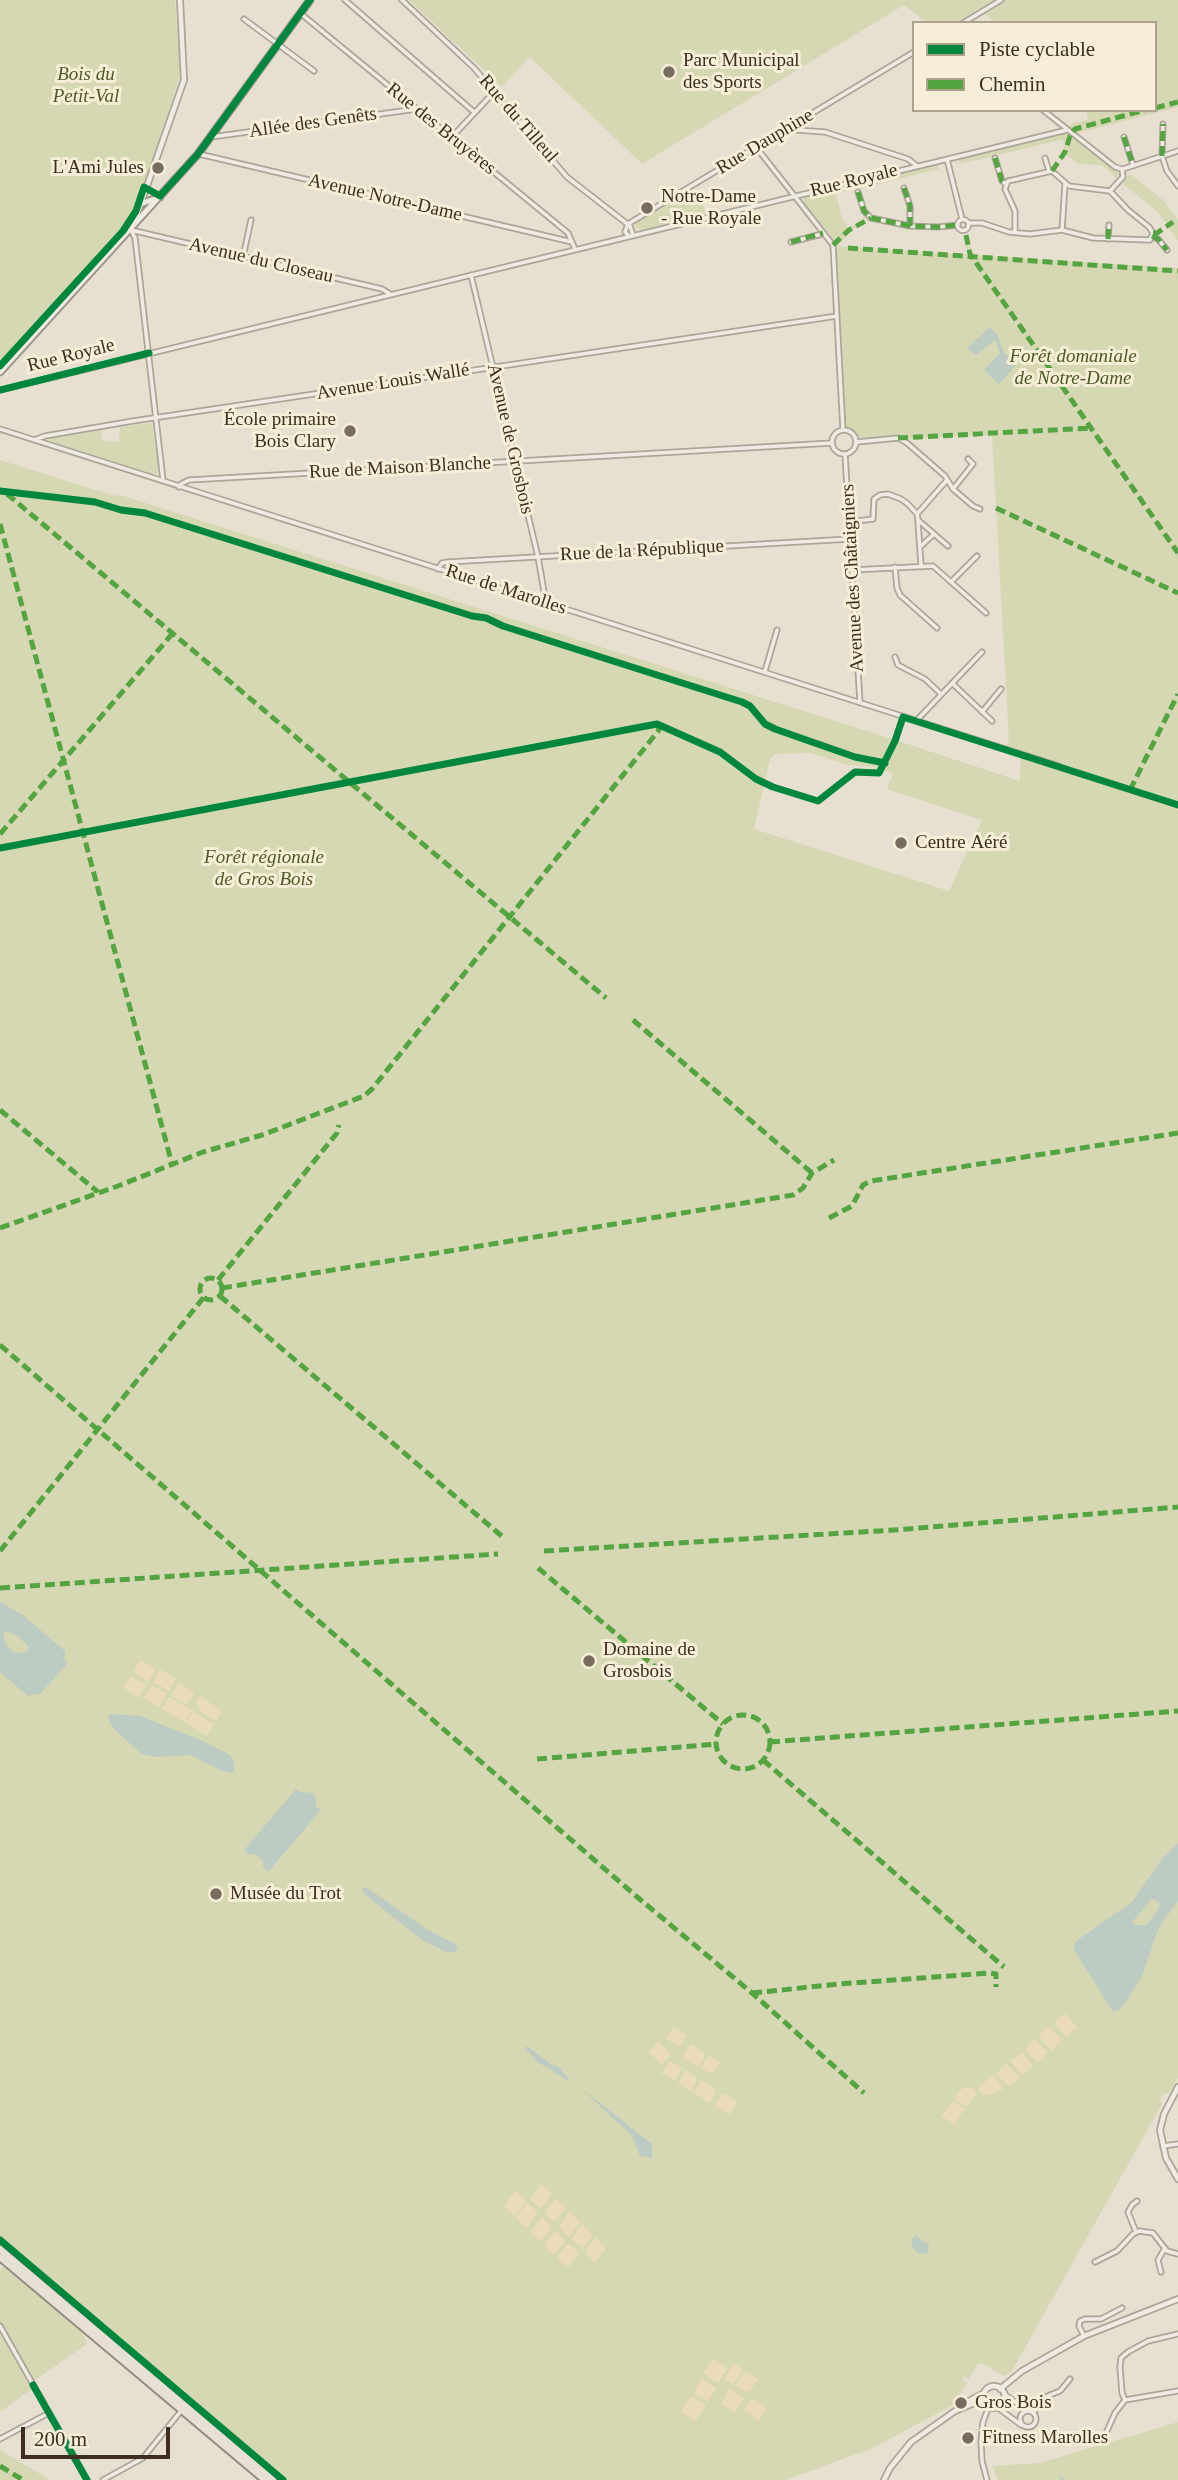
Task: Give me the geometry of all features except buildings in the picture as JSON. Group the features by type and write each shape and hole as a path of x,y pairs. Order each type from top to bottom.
{"main road":[{"path":"0,372 198,154 310,0"},
{"path":"143,204 160,197"},
{"path":"0,2249 3,2259 264,2480"},
{"path":"3,2259 273,2480"}],"street":[{"path":"162,481 135,238 131,230 143,204 184,79 180,0"},
{"path":"345,0 474,112"},
{"name":"Rue du Tilleul","path":"402,0 495,90 567,177 628,224 630,233"},
{"path":"966,21 1001,0"},
{"name":"Rue des Bruyères","path":"300,13 568,233 575,249"},
{"path":"244,19 314,71"},
{"name":"Rue Dauphine","path":"628,224 912,53"},
{"path":"452,138 495,90"},
{"name":"Allée des Genêts","path":"209,138 417,109"},
{"path":"1046,112 1115,167 1122,169 1178,151"},
{"path":"1163,124 1162,156 1167,171 1178,186"},
{"path":"790,127 796,130 825,132 908,159 916,166"},
{"name":"Rue Royale","path":"0,390 618,239 630,233 641,233 1068,130"},
{"path":"1124,137 1133,165"},
{"path":"756,147 833,245 843,430"},
{"name":"Avenue Notre-Dame","path":"198,154 572,242"},
{"path":"995,158 1015,211 1015,232"},
{"path":"1045,158 1049,171"},
{"path":"947,159 962,219 969,223 982,223 1030,234 1062,230 1093,239 1145,242 1152,236"},
{"path":"1110,191 1123,177 1122,169"},
{"path":"1006,184 1011,179 1052,171 1065,184 1110,191 1128,210 1145,222 1153,233 1152,236"},
{"path":"1062,230 1065,184"},
{"path":"148,188 148,211"},
{"path":"904,188 910,206 910,226"},
{"path":"858,192 867,216 910,226 958,225"},
{"path":"958,225 962,219"},
{"path":"243,257 251,220"},
{"path":"958,225 965,230 969,223"},
{"path":"1108,239 1109,225"},
{"name":"Avenue du Closeau","path":"131,230 382,289 391,295"},
{"path":"791,242 823,233"},
{"path":"1152,236 1167,250"},
{"name":"Avenue de Grosbois","path":"471,275 538,557 546,603"},
{"name":"Avenue Louis Wallé","path":"34,440 156,418 837,316"},
{"name":"Rue de Marolles","path":"0,429 1059,766"},
{"path":"843,430 851,432 856,442 854,449 845,454 838,452 832,443 834,436 843,430"},
{"path":"856,442 898,438 908,443 953,489 980,509"},
{"name":"Rue de Maison Blanche","path":"180,486 185,480 832,443"},
{"name":"Avenue des Châtaigniers","path":"845,454 860,703"},
{"path":"953,489 973,464 968,459"},
{"path":"917,514 947,480"},
{"path":"849,522 873,519 874,499 880,495 888,494 901,499 917,514 921,565"},
{"path":"918,520 948,546"},
{"path":"920,547 934,534"},
{"name":"Rue de la République","path":"438,569 442,563 448,562 850,539"},
{"path":"951,583 976,556"},
{"path":"852,570 933,566 986,613"},
{"path":"895,567 900,595 937,628"},
{"path":"765,671 776,630"},
{"path":"917,720 982,652"},
{"path":"895,657 898,665 925,679 942,695"},
{"path":"952,683 992,721"},
{"path":"982,712 1001,689"},
{"path":"895,741 904,717"},
{"path":"1178,2087 1164,2114 1160,2130 1162,2146 1178,2179"},
{"path":"1162,2146 1178,2144"},
{"path":"1136,2232 1129,2212 1137,2201"},
{"path":"1096,2262 1117,2251 1136,2232 1153,2233 1165,2248 1178,2254"},
{"path":"1161,2272 1158,2260 1165,2248"},
{"path":"1000,2389 1022,2371 1084,2336 1178,2297"},
{"path":"1084,2336 1080,2321 1101,2319 1122,2308"},
{"path":"0,2326 87,2480"},
{"path":"1125,2400 1122,2393 1121,2358 1149,2341 1178,2334"},
{"path":"1034,2413 1045,2396 1060,2391 1070,2379"},
{"path":"884,2480 911,2442 955,2411 985,2392 993,2387 1034,2413 1037,2419 1035,2424 1031,2428 1024,2427 997,2407 989,2406 984,2399 985,2392"},
{"path":"1106,2432 1125,2400 1178,2391"},
{"path":"997,2407 1004,2401 1004,2394"},
{"path":"955,2411 984,2399"},
{"path":"987,2480 982,2462 981,2442 983,2422 989,2406"},
{"path":"103,2480 143,2458 183,2410"},
{"path":"1024,2427 1020,2418 1028,2411"},
{"path":"0,2439 49,2413"}],"green space":[{"name":"Bois du Petit-Val","path":"0,0 175,0 180,65 179,79 170,108 131,220 0,365"},
{"name":"Parc Municipal des Sports","path":"409,0 994,0 958,21 925,21 904,5 642,164 530,57 502,87"},
{"path":"1001,0 1178,0 1178,107 1078,133 1069,127 1073,123 1088,120 1086,112 1157,112 1157,21 994,21 982,11"},
{"path":"1065,133 1120,176 1117,179 1102,165 1078,164 1063,152 1066,142 1060,140 960,164 958,160 962,157"},
{"name":"Domaine de Grosbois","path":"937,163 939,169 836,194 842,218 848,228 857,224 858,227 851,230 838,246 968,255 964,236 967,235 973,255 1178,268 1178,2078 1169,2093 1164,2094 1160,2100 1162,2104 1012,2371 1004,2376 984,2364 978,2364 969,2379 964,2376 962,2380 967,2383 953,2405 873,2448 786,2480 287,2480 0,2237 0,460 115,496 120,495 1020,781 1021,755 1006,747 1009,740 992,435 865,440 846,429 833,245 837,245 804,203 803,196","holes":["810,753 848,765 876,767 893,774 887,789 982,820 949,891 754,829 770,759 776,754"]},
{"path":"1130,174 1163,200 1178,220 1178,241 1158,212 1122,183"},
{"path":"692,188 708,214 642,230 635,227 636,222"},
{"path":"152,423 159,472 156,475 48,441 48,438 102,430 101,440 119,442 120,427"},
{"path":"3,2267 80,2327 87,2344 35,2380 34,2387 0,2412 0,2270"},
{"path":"1178,2422 1178,2480 998,2480 992,2466 1040,2463"},
{"path":"0,2449 12,2457 50,2480 0,2480"}],"sand":[{"path":"140,1660 156,1669 148,1682 133,1672"},
{"path":"160,1669 176,1679 169,1691 153,1682"},
{"path":"131,1676 146,1685 139,1698 123,1688"},
{"path":"179,1683 195,1693 186,1705 171,1695"},
{"path":"153,1686 167,1694 159,1707 143,1698"},
{"path":"200,1696 222,1711 216,1721 200,1711 197,1702"},
{"path":"169,1697 192,1710 185,1722 162,1709"},
{"path":"193,1711 214,1724 207,1736 186,1723"},
{"path":"1065,2013 1077,2027 1066,2037 1054,2022"},
{"path":"674,2027 687,2035 679,2047 665,2038"},
{"path":"1048,2027 1062,2040 1051,2051 1038,2036"},
{"path":"1035,2039 1048,2053 1037,2063 1025,2050"},
{"path":"658,2041 671,2055 662,2065 649,2052"},
{"path":"690,2044 706,2054 699,2067 683,2057"},
{"path":"1022,2052 1033,2066 1022,2075 1010,2061"},
{"path":"709,2055 720,2062 713,2074 701,2068"},
{"path":"670,2061 682,2068 675,2081 661,2073"},
{"path":"1006,2064 1020,2078 1008,2086 996,2073"},
{"path":"685,2070 698,2078 691,2091 678,2083"},
{"path":"993,2075 1004,2089 990,2095 982,2095 978,2088"},
{"path":"701,2080 717,2090 710,2103 694,2093"},
{"path":"968,2086 977,2094 966,2107 954,2099 960,2090"},
{"path":"722,2093 738,2102 730,2115 715,2105"},
{"path":"953,2101 965,2109 954,2124 941,2116"},
{"path":"541,2184 552,2194 540,2209 530,2199"},
{"path":"515,2190 526,2201 516,2215 513,2215 504,2206"},
{"path":"555,2198 566,2208 554,2222 545,2213"},
{"path":"527,2202 538,2213 528,2227 525,2227 516,2218"},
{"path":"569,2211 580,2222 569,2237 559,2227"},
{"path":"542,2217 552,2227 541,2242 530,2232"},
{"path":"582,2224 593,2235 583,2248 571,2239"},
{"path":"555,2230 566,2240 554,2255 544,2245"},
{"path":"595,2237 606,2248 595,2263 585,2251"},
{"path":"568,2243 579,2253 568,2268 557,2258"},
{"path":"713,2359 728,2368 718,2383 703,2373"},
{"path":"734,2363 743,2369 733,2385 724,2379"},
{"path":"745,2371 758,2379 749,2392 735,2386"},
{"path":"701,2378 716,2388 708,2402 694,2394"},
{"path":"729,2388 744,2398 735,2413 721,2404"},
{"path":"691,2396 706,2405 696,2421 681,2412"},
{"path":"752,2398 767,2408 759,2421 744,2410"}],"shaded area":[{"path":"990,327 998,336 1003,351 1016,365 999,384 984,370 1000,353 995,340 976,355 967,348"},
{"path":"0,1602 23,1615 66,1652 64,1658 67,1664 39,1695 28,1696 0,1672","holes":["6,1631 16,1635 29,1648 26,1652 16,1653 6,1644 3,1634"]},
{"path":"109,1714 140,1716 203,1741 230,1755 234,1762 234,1773 220,1770 190,1755 156,1757 142,1754 116,1731 109,1721"},
{"path":"296,1789 301,1793 313,1794 316,1797 316,1806 321,1810 268,1872 263,1867 263,1861 244,1850"},
{"path":"1178,1843 1178,1901 1159,1927 1142,1976 1128,1999 1119,2010 1113,2012 1073,1948 1076,1941 1132,1902 1162,1859","holes":["1152,1899 1159,1902 1159,1908 1147,1925 1135,1925 1132,1922"]},
{"path":"366,1887 428,1930 455,1944 458,1949 456,1952 446,1952 422,1940 364,1894 362,1889"},
{"path":"527,2046 552,2065 558,2066 568,2081 538,2062 525,2048"},
{"path":"581,2088 652,2144 652,2158 640,2156 632,2136"},
{"path":"915,2235 929,2245 928,2253 920,2254 913,2249 911,2240"}],"waterway":[{"path":"1060,2477 1063,2480"}],"marked path":[{"path":"1157,107 1178,102"},
{"path":"1052,171 1065,152 1075,129 1138,112"},
{"path":"1162,156 1163,124"},
{"path":"1124,137 1133,165"},
{"path":"995,158 1002,181 1006,184"},
{"path":"904,188 910,206 910,226"},
{"path":"858,192 864,211 871,218 910,226 958,225"},
{"path":"833,245 849,230 871,218"},
{"path":"1153,233 1173,222"},
{"path":"1108,239 1109,225"},
{"path":"791,242 823,233"},
{"path":"966,235 970,254 1178,553"},
{"path":"1152,236 1167,250"},
{"path":"848,248 1178,271"},
{"path":"898,438 1092,428"},
{"path":"7,494 606,998"},
{"path":"996,508 1178,593"},
{"path":"0,524 172,1164"},
{"path":"0,834 173,633"},
{"path":"1130,790 1178,694"},
{"path":"0,1228 203,1152 262,1135 364,1096 659,730 657,724"},
{"path":"633,1020 812,1173"},
{"path":"0,1110 98,1192"},
{"path":"218,1280 337,1133 339,1125"},
{"path":"829,1218 852,1206 863,1185 871,1181 1178,1133"},
{"path":"222,1288 793,1195 803,1188 812,1173 834,1160"},
{"path":"211,1278 219,1281 222,1289 219,1297 211,1300 203,1297 200,1289 203,1281 211,1278"},
{"path":"220,1296 504,1538"},
{"path":"0,1551 204,1297"},
{"path":"0,1345 636,1896 752,1993 864,2093"},
{"path":"544,1551 894,1530 1178,1507"},
{"path":"0,1588 498,1554"},
{"path":"538,1568 723,1724"},
{"path":"770,1742 1178,1711"},
{"path":"743,1715 762,1723 770,1742 762,1761 743,1769 724,1761 716,1742 724,1723 743,1715"},
{"path":"537,1759 716,1744"},
{"path":"763,1760 1004,1967"},
{"path":"752,1993 990,1973 996,1974 996,1987"},
{"path":"0,2466 23,2480"}],"cycle path":[{"path":"0,366 123,231 136,211 144,187 160,196 198,154 310,0"},
{"path":"0,390 149,353"},
{"path":"0,491 95,502 121,510 145,513 472,616 486,618 503,626 742,702 750,706 765,724 775,729 855,757 885,763"},
{"path":"0,848 657,724 720,752 756,779 818,801 855,772 879,773 895,741 903,717 1178,805"},
{"path":"0,2240 283,2480"},
{"path":"33,2385 87,2480"}],"place":[{"name":"Parc Municipal des Sports","path":"669,72"},
{"name":"L'Ami Jules","path":"158,168"},
{"name":"Notre-Dame - Rue Royale","path":"647,208"},
{"name":"École primaire Bois Clary","path":"350,431"},
{"name":"Centre Aéré","path":"901,843"},
{"name":"Domaine de Grosbois","path":"589,1661"},
{"name":"Musée du Trot","path":"216,1894"},
{"name":"Gros Bois","path":"961,2403"},
{"name":"Fitness Marolles","path":"968,2438"}],"park label":[{"name":"Forêt domaniale de Notre-Dame","path":"1073,368"},
{"name":"Forêt régionale de Gros Bois","path":"264,869"}]}
